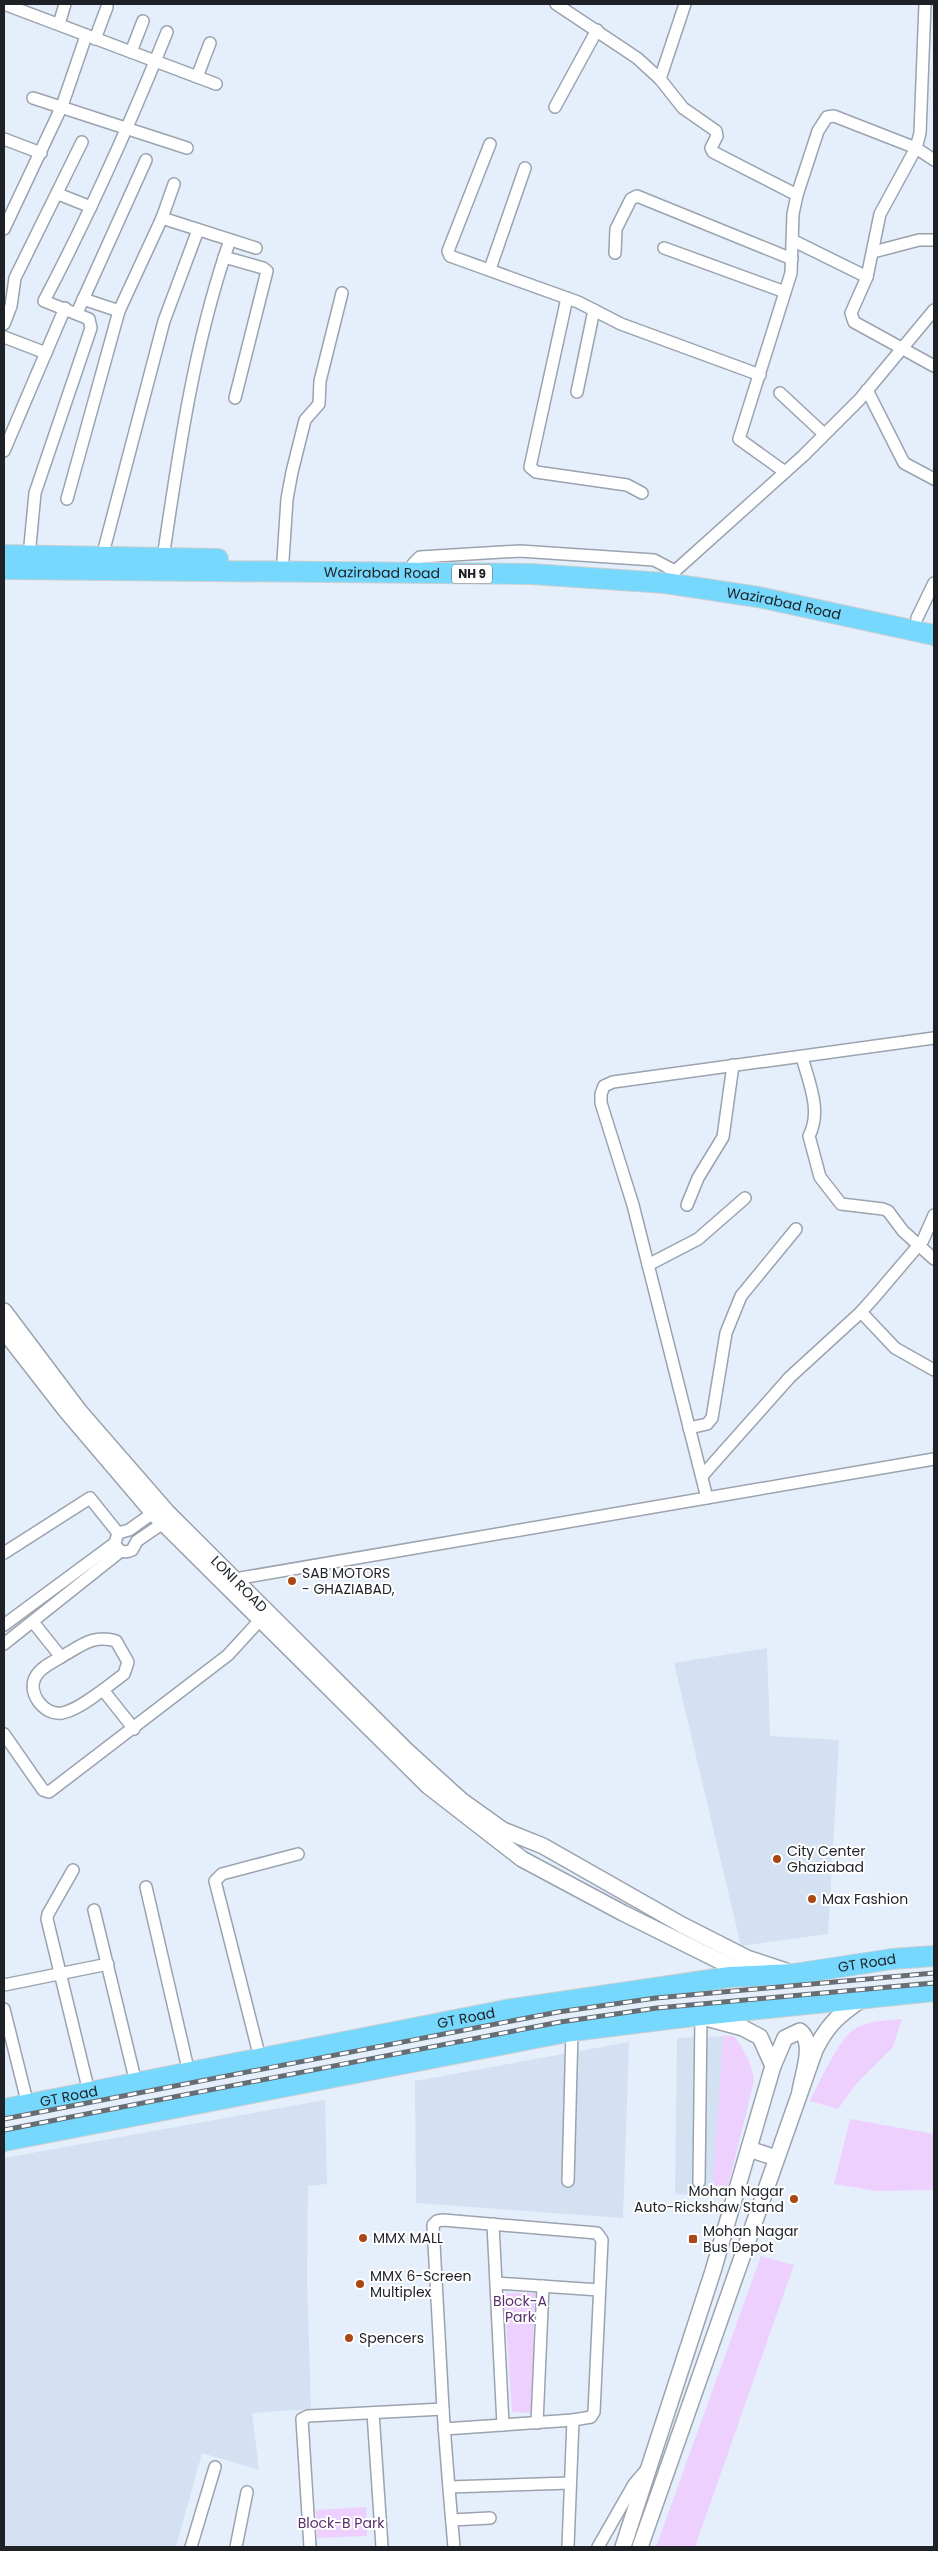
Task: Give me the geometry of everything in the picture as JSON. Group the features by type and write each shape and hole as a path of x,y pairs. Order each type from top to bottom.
{"highway":[{"name":"Wazirabad Road","path":"4,555 413,564 535,562 675,578 934,635"},
{"name":"Wazirabad Road","path":"4,570 530,574 675,578 754,583 926,620"},
{"name":"GT Road","path":"4,2109 506,2010 730,1977 794,1974 892,1959 934,1956"},
{"path":"4,2141 572,2031 934,1992"}],"street":[{"path":"59,24 65,4"},
{"path":"556,4 637,58 660,79 683,108 716,130 717,136 711,148 713,152 797,195"},
{"path":"660,79 686,4"},
{"path":"925,4 928,88 916,148 880,214 867,277 852,309 851,318 854,322 903,347 934,366"},
{"path":"12,5 90,38 216,84"},
{"path":"4,229 41,154 90,38 107,7"},
{"path":"131,52 143,21"},
{"path":"555,107 597,30"},
{"path":"29,556 35,493 91,328 90,321 77,313 44,301 128,129 167,32"},
{"path":"197,77 210,43"},
{"path":"33,98 187,148"},
{"path":"785,472 739,439 791,273 794,241 793,214 797,195 818,131 827,117 834,116 916,148 934,160"},
{"path":"4,139 41,154"},
{"path":"4,324 11,306 15,278 82,142"},
{"path":"490,144 448,253 451,257 490,269 566,298 621,324 760,375"},
{"path":"77,313 146,160"},
{"path":"490,269 525,168"},
{"path":"67,499 119,311 162,218 174,184"},
{"path":"58,194 91,207"},
{"path":"614,253 616,229 630,199 638,196 792,259"},
{"path":"162,218 256,248"},
{"path":"102,557 164,321 198,230"},
{"path":"163,558 190,383 212,291 230,240"},
{"path":"873,252 920,240 934,240"},
{"path":"794,241 867,277"},
{"path":"664,248 785,292"},
{"path":"224,257 263,268 267,271 235,398"},
{"path":"284,560 288,487 305,420 319,404 320,382 342,293"},
{"path":"566,298 530,466 536,472 627,485 642,494"},
{"path":"83,299 119,311"},
{"path":"4,451 65,308"},
{"path":"577,392 594,310"},
{"path":"675,578 867,390 934,310"},
{"path":"4,336 46,352"},
{"path":"867,390 904,463 934,479"},
{"path":"780,393 824,434"},
{"path":"926,620 934,583"},
{"path":"707,1498 633,1205 601,1103 600,1094 604,1086 613,1082 934,1038"},
{"path":"802,1057 816,1110 816,1124 809,1136 820,1178 841,1204 884,1209 903,1231 934,1259"},
{"path":"687,1205 698,1178 723,1137 733,1065"},
{"path":"648,1265 698,1239 745,1198"},
{"path":"702,1476 790,1376 861,1312 919,1245 934,1215"},
{"path":"689,1428 708,1424 712,1418 726,1333 741,1296 796,1229"},
{"name":"LONI ROAD","path":"4,1311 30,1348 113,1450 261,1618 365,1716 499,1835"},
{"path":"861,1312 894,1348 934,1370"},
{"name":"LONI ROAD","path":"4,1331 67,1412 158,1518 228,1580 365,1716"},
{"path":"228,1580 934,1459"},
{"path":"4,1553 90,1498 121,1539 132,1550 137,1540 158,1518"},
{"path":"4,1625 121,1539 158,1518"},
{"path":"4,1644 33,1622 121,1539 134,1534 137,1540"},
{"path":"4,1734 43,1790 49,1792 134,1729 228,1655 261,1618"},
{"path":"33,1622 61,1657"},
{"path":"102,1637 116,1641 128,1662 124,1674 103,1690 80,1705 61,1713 48,1709 36,1699 33,1688 36,1676 61,1657 87,1642 102,1637"},
{"path":"103,1690 134,1729"},
{"path":"499,1835 543,1846 747,1958 794,1974"},
{"path":"499,1835 522,1859 623,1913 751,1976"},
{"path":"260,2058 215,1881 222,1874 298,1854"},
{"path":"73,1870 48,1914 48,1926 89,2092"},
{"path":"146,1887 189,2072"},
{"path":"94,1910 136,2083"},
{"path":"4,1985 108,1964"},
{"path":"640,2547 800,2091 825,2030 837,2017 862,1999"},
{"path":"4,2009 28,2104"},
{"path":"699,2182 701,2016 726,2022 760,2037 773,2066"},
{"path":"568,2181 572,2031"},
{"path":"623,2547 713,2272 773,2066 785,2038 800,2031 806,2036 808,2044 800,2091"},
{"path":"749,2149 776,2158"},
{"path":"444,2429 537,2423 592,2417 594,2412 602,2240 597,2232 443,2220 436,2221 433,2225 444,2429 454,2547"},
{"path":"493,2224 503,2425"},
{"path":"496,2283 599,2290"},
{"path":"537,2423 543,2286"},
{"path":"310,2547 302,2419 308,2416 443,2409"},
{"path":"373,2413 382,2547"},
{"path":"568,2547 572,2420"},
{"path":"598,2547 634,2484 652,2462"},
{"path":"191,2547 215,2467"},
{"path":"449,2486 570,2483"},
{"path":"236,2547 247,2492"},
{"path":"452,2520 490,2518"}],"shaded area":[{"name":"City Center Ghaziabad","path":"767,1648 770,1736 839,1740 828,1934 741,1946 674,1663"},
{"path":"726,2036 716,2197 675,2194 677,2038"},
{"path":"629,2042 623,2218 416,2203 415,2081"},
{"path":"325,2100 327,2184 308,2186 307,2277 311,2409 252,2413 259,2470 202,2453 176,2547 4,2547 4,2158"}],"green space":[{"path":"902,2019 893,2047 856,2084 838,2109 810,2101 837,2050 850,2033 856,2028 878,2021"},
{"path":"723,2035 735,2037 748,2058 754,2081 728,2186 713,2185"},
{"path":"850,2119 934,2134 934,2190 877,2191 834,2184"},
{"path":"761,2256 794,2265 695,2547 656,2547"},
{"name":"Block-A Park","path":"504,2293 535,2293 531,2413 512,2412"},
{"name":"Block-B Park","path":"366,2507 367,2536 317,2538 316,2510"}],"railway":[{"path":"4,2119 558,2012 656,1998 934,1973"},
{"path":"4,2130 560,2022 657,2008 934,1983"}],"place":[{"name":"SAB MOTORS - GHAZIABAD,","path":"292,1581"},
{"name":"City Center Ghaziabad","path":"777,1859"},
{"name":"Max Fashion","path":"812,1899"},
{"name":"Mohan Nagar Auto-Rickshaw Stand","path":"794,2199"},
{"name":"MMX MALL","path":"363,2238"},
{"name":"Mohan Nagar Bus Depot","path":"693,2239"},
{"name":"MMX 6-Screen Multiplex","path":"360,2284"},
{"name":"Spencers","path":"349,2338"}]}
